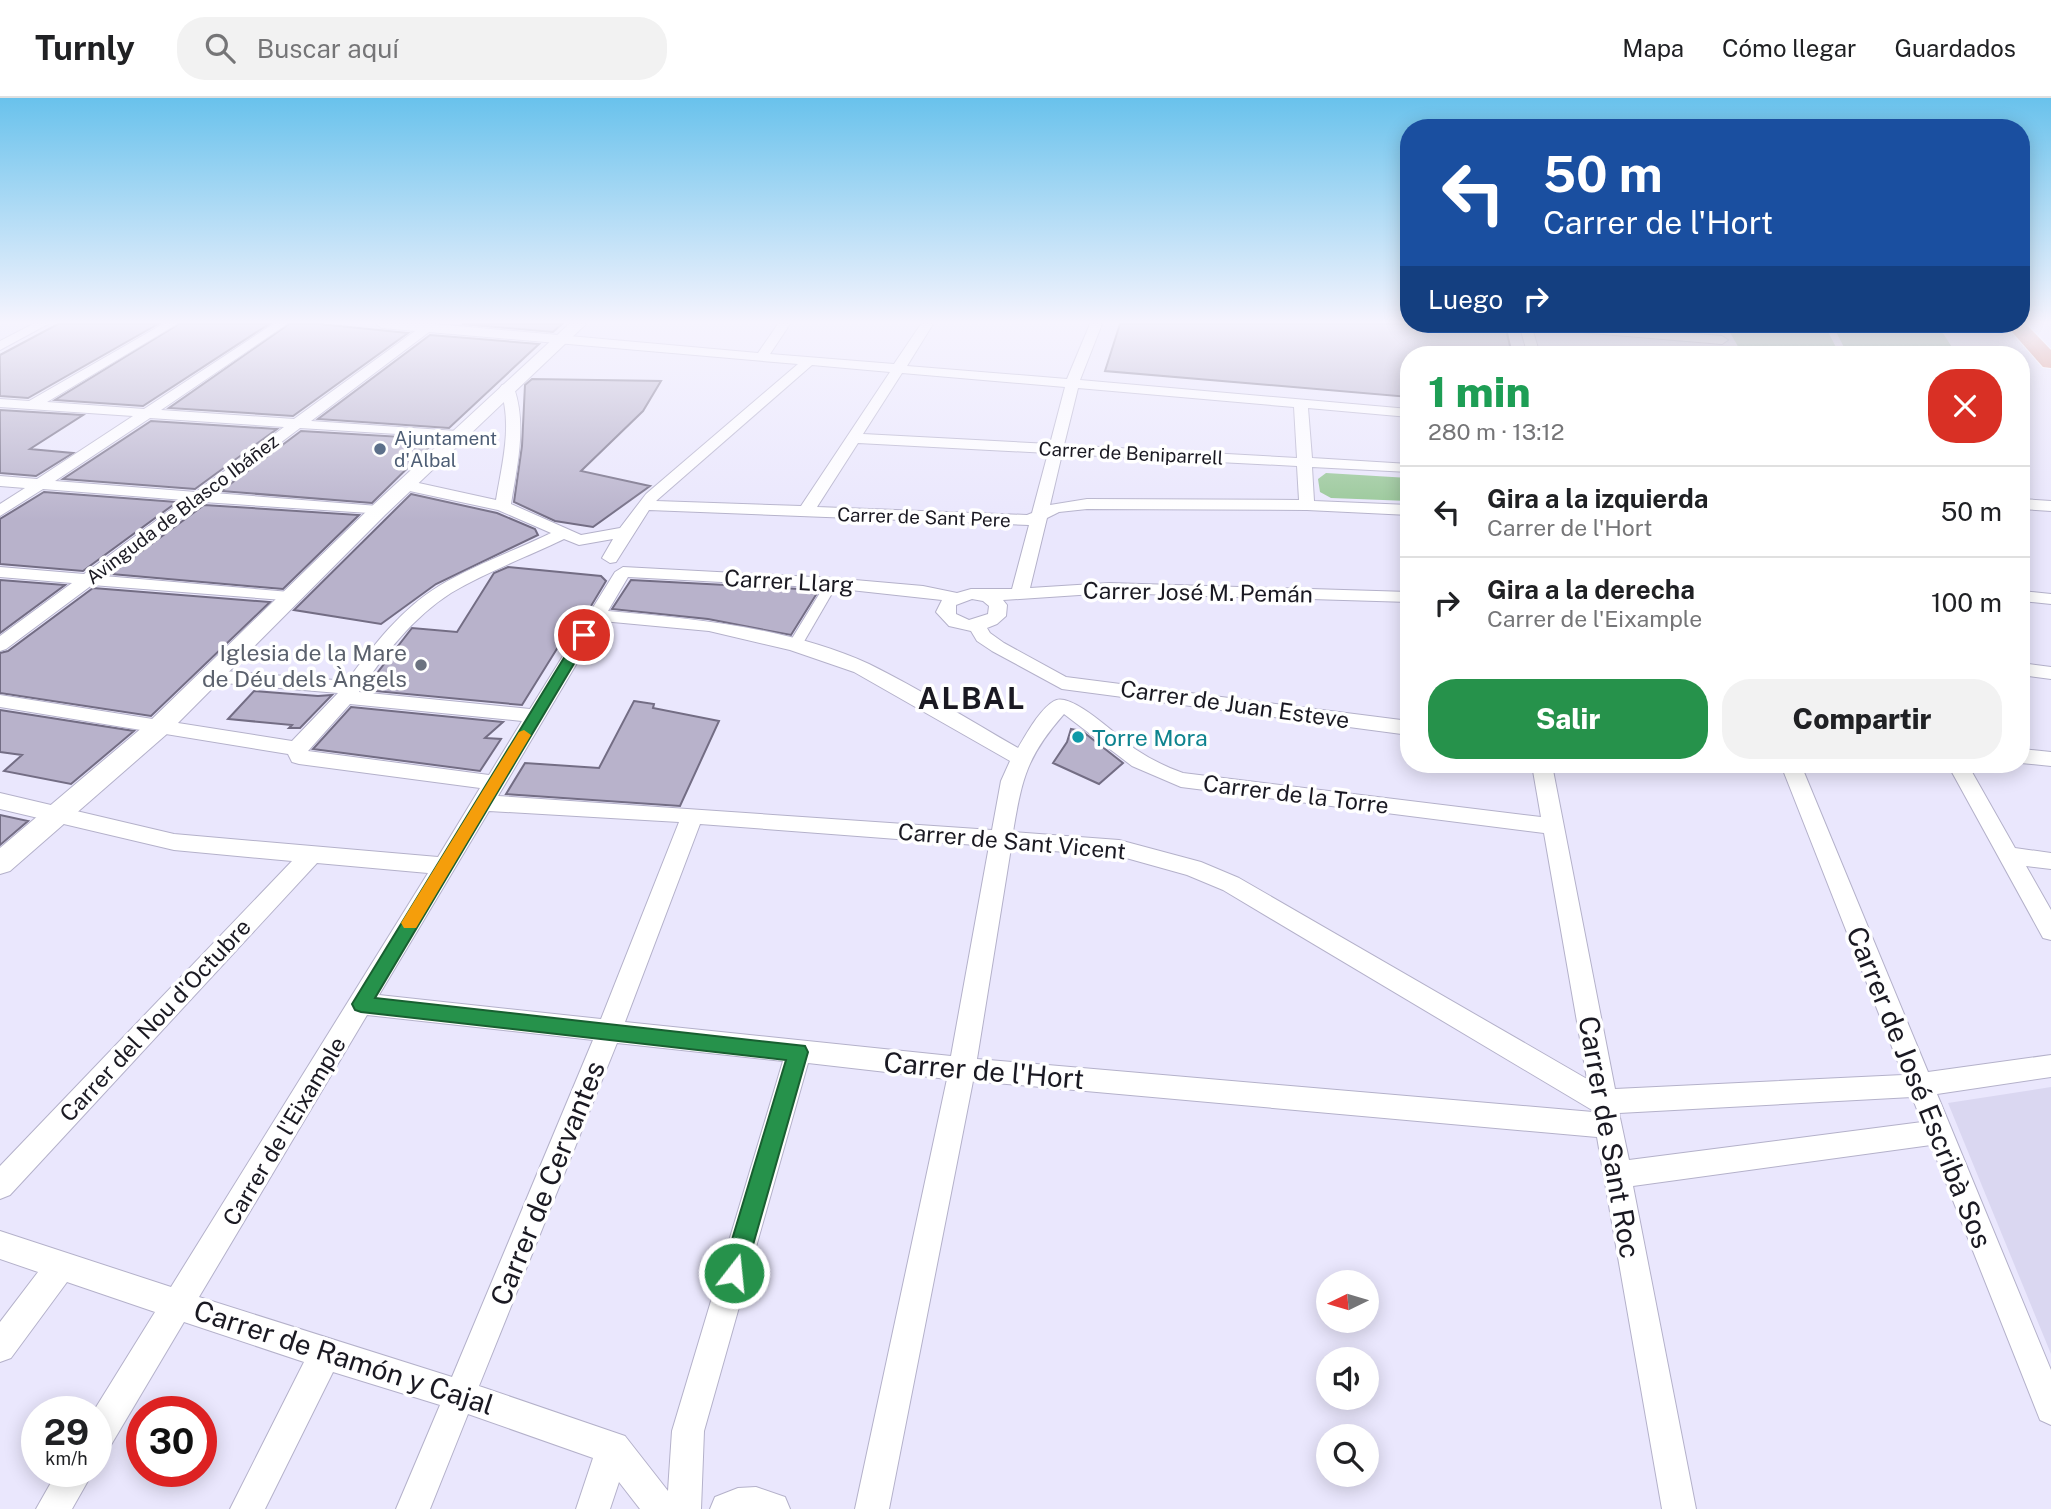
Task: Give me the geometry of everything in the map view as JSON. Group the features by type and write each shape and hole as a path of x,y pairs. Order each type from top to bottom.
{"street":[{"path":"32,405 58,390"},
{"path":"0,511 181,390"},
{"name":"Avinguda de Blasco Ibáñez","path":"0,645 343,390"},
{"path":"0,864 159,727 377,511 505,390"},
{"path":"503,506 511,442 512,398 508,390"},
{"name":"Carrer de l'Eixample","path":"112,1412 596,615 616,565 625,532 651,496 775,390"},
{"path":"805,513 884,390"},
{"path":"1020,593 1071,390"},
{"path":"1139,390 1400,412"},
{"path":"0,403 457,435"},
{"path":"1301,404 1307,505"},
{"name":"Carrer de Beniparrell","path":"853,438 1400,468"},
{"path":"0,481 377,511"},
{"path":"405,485 503,506 571,537 584,552 616,565"},
{"name":"Carrer de Sant Pere","path":"646,505 1029,520 1056,508 1087,504 1307,505 1400,510"},
{"path":"2037,505 2051,522"},
{"path":"0,701 296,749 349,693 389,638 425,604 446,589 571,537 625,532"},
{"name":"Carrer Llarg","path":"616,565 923,591 955,598 971,594 988,596"},
{"path":"0,572 290,597"},
{"path":"794,645 832,583"},
{"name":"Carrer José M. Pemán","path":"988,596 1109,588 1400,597"},
{"path":"955,598 946,606 947,617 959,624 976,625 997,616 998,605 988,596"},
{"path":"2030,597 2051,599"},
{"path":"596,615 709,626 775,638 861,668 1021,758"},
{"name":"Carrer de la Torre","path":"976,625 983,637 1062,694 1074,709 1152,771 1181,780 1553,826"},
{"path":"2030,670 2051,673"},
{"path":"212,676 536,716"},
{"name":"Carrer de Juan Esteve","path":"1062,694 1113,688 1400,727"},
{"path":"872,1509 961,1069 1011,781 1021,758 1062,694"},
{"name":"Carrer de Sant Vicent","path":"296,749 299,757 489,793 692,816 1119,848 1193,868 1231,884 1605,1114"},
{"path":"2030,757 2051,759"},
{"name":"Carrer de Sant Roc","path":"1543,773 1679,1509"},
{"name":"Carrer de José Escribà Sos","path":"1794,773 2051,1409"},
{"path":"1962,773 2051,931"},
{"path":"0,801 174,842 444,866"},
{"name":"Carrer de Cervantes","path":"413,1509 608,1032 692,816"},
{"name":"Carrer del Nou d'Octubre","path":"0,1186 311,855"},
{"path":"2008,855 2051,861"},
{"name":"Carrer de l'Hort","path":"361,1004 961,1069 1605,1114 1919,1085 2051,1066"},
{"path":"684,1509 688,1431 798,1052"},
{"path":"1616,1175 1938,1132"},
{"name":"Carrer de Ramón y Cajal","path":"0,1245 325,1354 460,1395 613,1448"},
{"path":"0,1347 61,1266"},
{"path":"247,1509 325,1354"},
{"path":"593,1509 613,1448"},
{"path":"613,1448 661,1509"},
{"path":"53,1509 67,1487"},
{"path":"727,1509 761,1503 773,1509"}],"shaded area":[{"path":"2051,1087 2051,1354 1948,1103"}],"green space":[{"path":"1326,473 1400,477 1400,501 1331,498 1320,492 1318,479"}],"building":[{"path":"0,390 42,390 28,398 0,396"},
{"path":"72,390 168,390 143,406 55,400"},
{"path":"195,390 329,390 293,416 169,408"},
{"path":"357,390 490,390 449,428 318,419"},
{"path":"525,390 656,390 643,411 581,471 650,486 593,527 555,521 514,502 522,446"},
{"path":"1325,390 1400,390 1400,396"},
{"path":"0,410 83,415 30,449 73,453 36,476 0,473"},
{"path":"151,421 277,429 195,489 63,479"},
{"path":"301,431 437,439 372,503 221,491"},
{"path":"44,492 177,502 83,571 0,564 0,519"},
{"path":"411,494 497,513 535,529 538,535 436,584 381,624 294,610"},
{"path":"204,505 359,515 283,589 111,574"},
{"path":"508,567 601,576 606,581 588,611 581,610 522,705 364,690 412,628 457,632 494,573"},
{"path":"0,580 65,585 0,633"},
{"path":"631,580 819,590 791,635 708,619 612,609"},
{"path":"93,588 270,602 151,716 0,693 0,653 8,651"},
{"path":"254,691 332,695 300,728 228,719"},
{"path":"634,701 654,704 653,708 719,721 680,806 506,794 525,763 599,768"},
{"path":"351,707 503,722 485,738 501,739 480,771 313,749"},
{"path":"0,710 134,731 71,784 4,771 22,755 0,752"},
{"path":"1071,729 1082,731 1123,763 1099,784 1053,763 1067,742"},
{"path":"0,815 28,821 0,845"}],"slow traffic":[{"path":"410,923 524,735"}],"place":[{"name":"Ajuntament d'Albal","path":"380,449"},
{"name":"Iglesia de la Mare de Déu dels Àngels","path":"421,665"},
{"name":"Torre Mora","path":"1078,737"}],"district":[{"name":"ALBAL","path":"972,698"}],"route":[{"path":"584,635 361,1004 798,1052 734,1273"}]}
